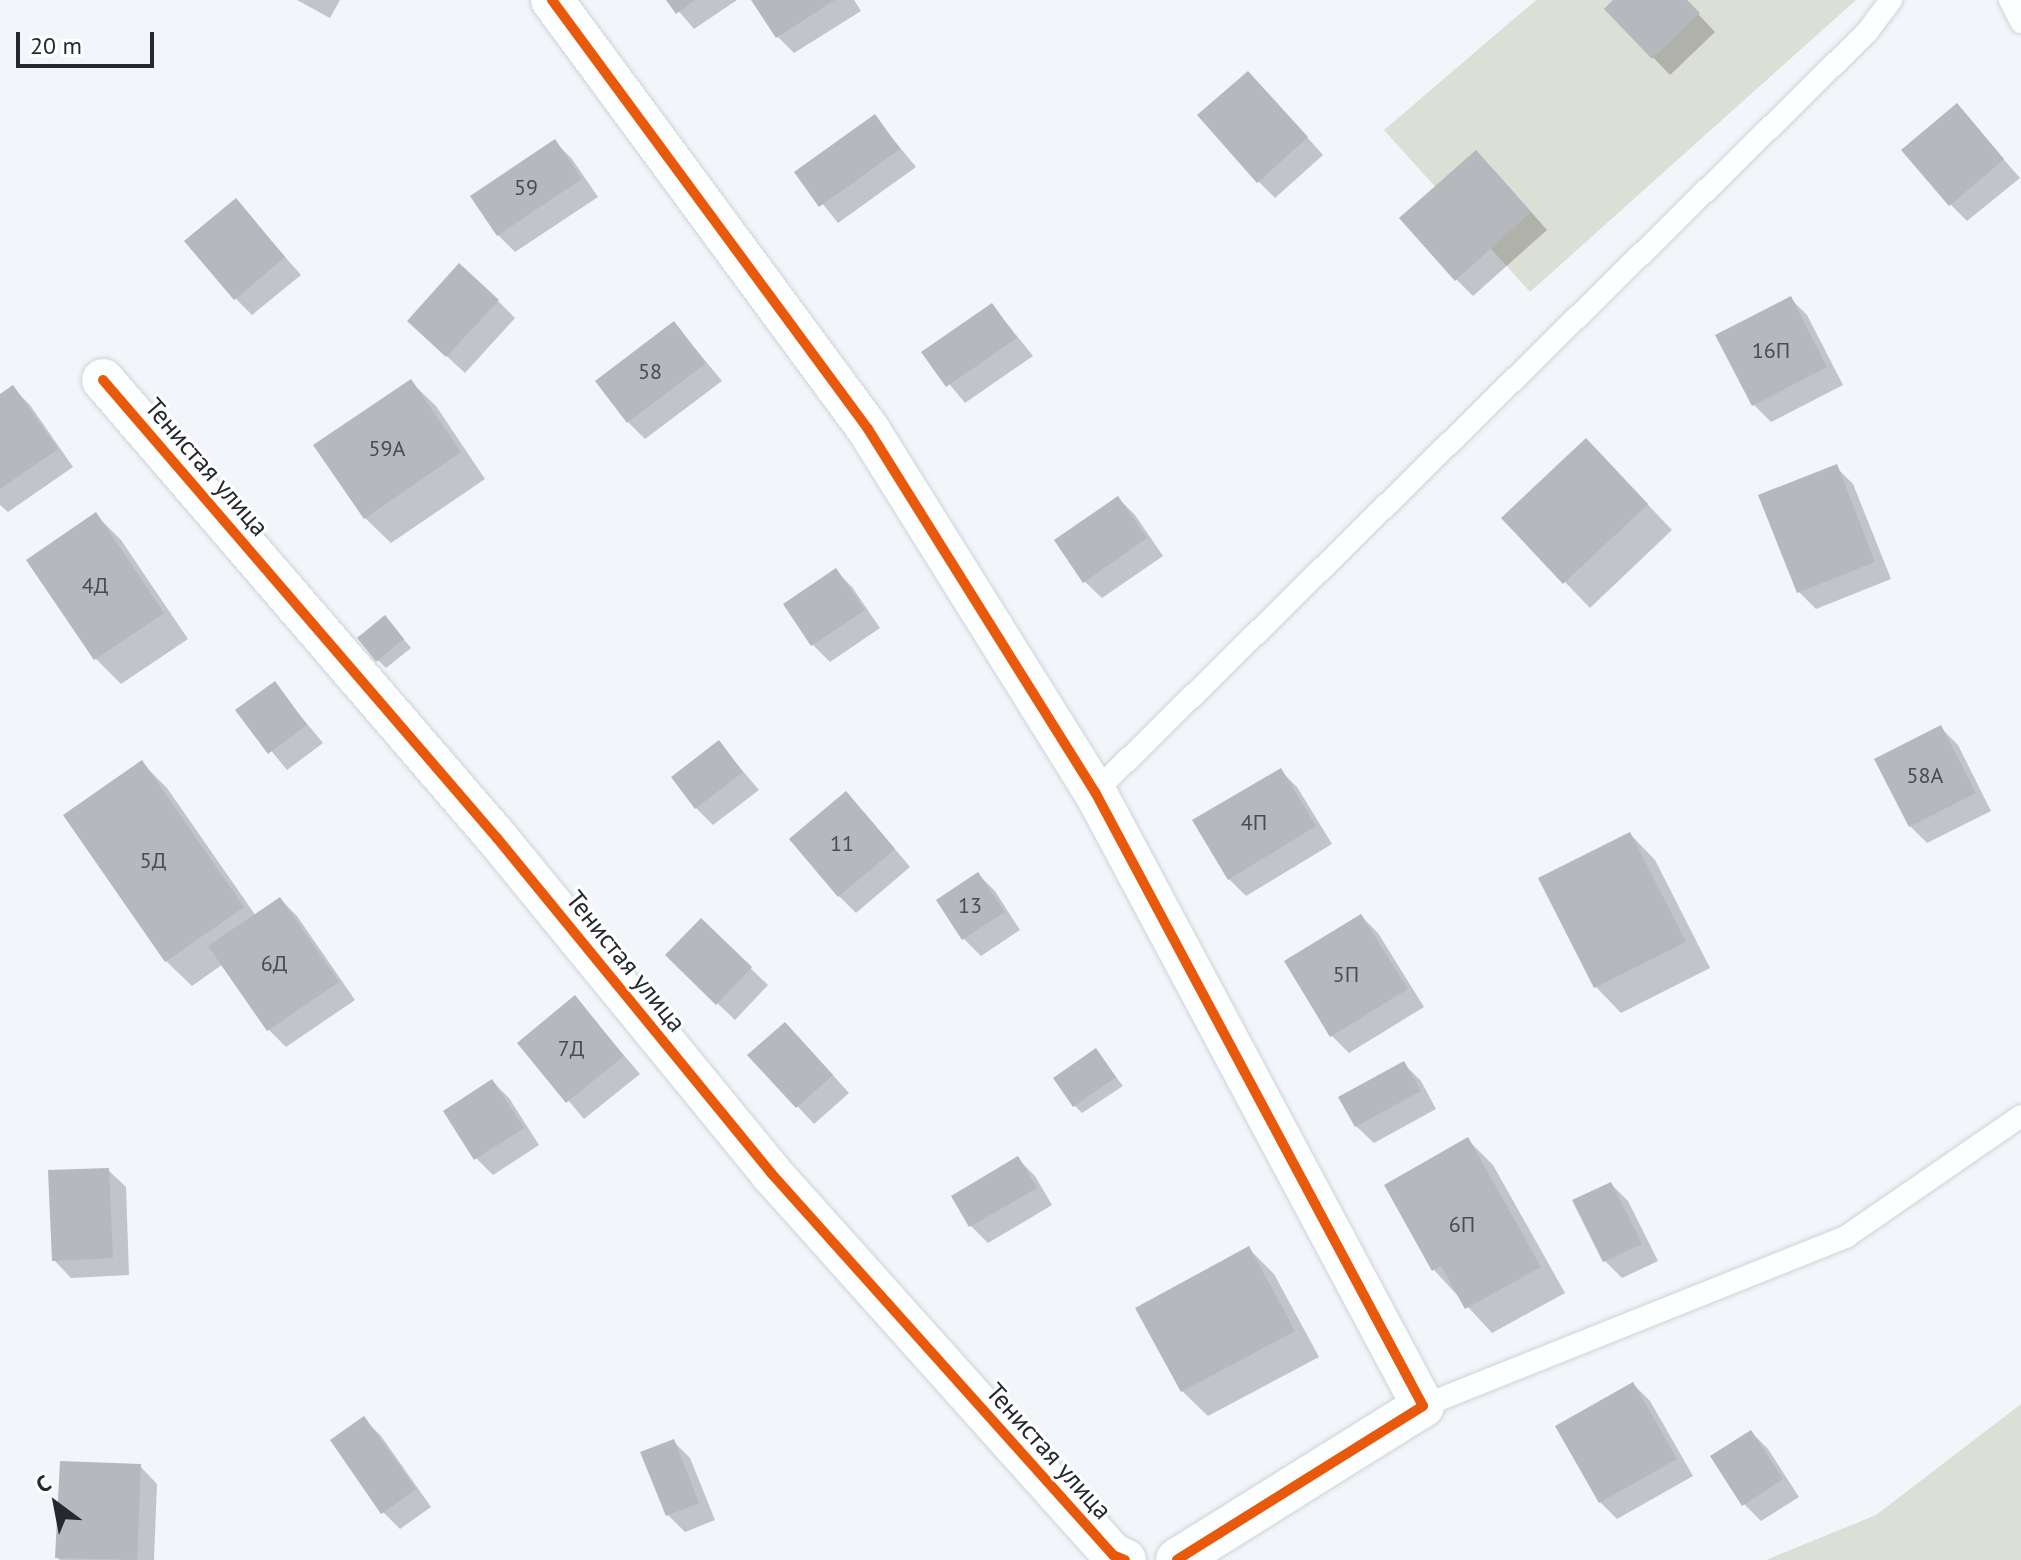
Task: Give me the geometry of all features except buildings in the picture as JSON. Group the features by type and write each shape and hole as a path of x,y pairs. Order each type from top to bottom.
{"street":[{"path":"552,0 868,429 1095,792 1423,1406 1177,1560"},
{"name":"Тенистая улица","path":"103,380 497,838 771,1173 1113,1555 1125,1560"}],"lane":[{"path":"1095,792 1856,43 1891,0"},
{"path":"2010,0 2021,22"},
{"path":"1423,1406 1847,1236 2021,1116"}],"shaded area":[{"path":"1536,0 1856,0 1530,292 1384,130"},
{"path":"2021,1404 2021,1560 1766,1560 1876,1515"}],"cycle path":[{"path":"552,0 868,429 1095,792 1423,1406 1177,1560"},
{"path":"103,380 497,838 771,1173 1113,1555 1125,1560"}]}
